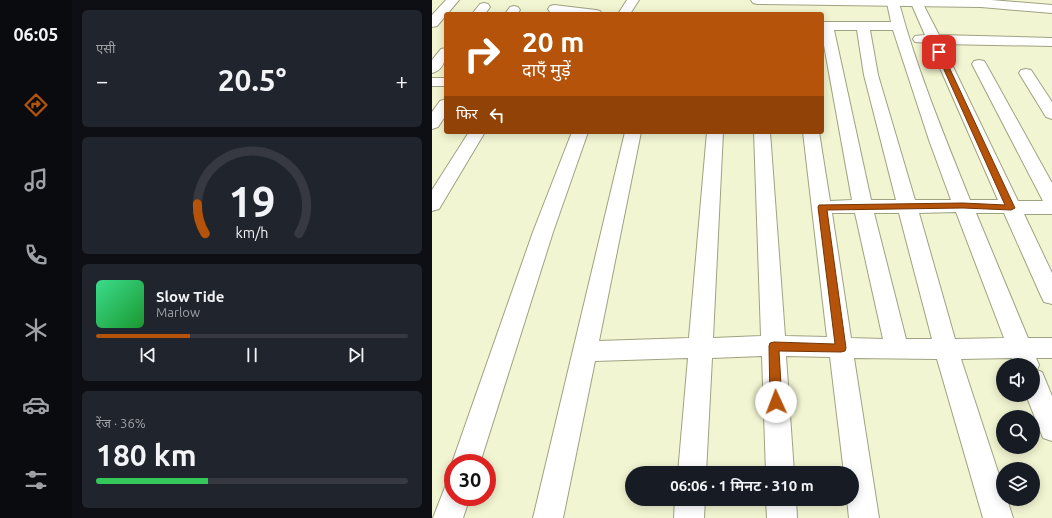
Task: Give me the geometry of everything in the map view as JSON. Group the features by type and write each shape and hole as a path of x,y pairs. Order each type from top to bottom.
{"street":[{"path":"432,23 454,0"},
{"path":"625,12 633,0"},
{"path":"757,0 980,2 1052,9"},
{"path":"905,2 900,33 937,140 1024,356"},
{"path":"905,2 933,39 1052,296"},
{"path":"556,8 583,12"},
{"path":"897,349 863,206 824,26 863,27 933,39 1052,42"},
{"path":"863,27 871,75 946,348 998,518"},
{"path":"432,69 444,54"},
{"path":"979,64 1052,200"},
{"path":"1026,73 1052,114"},
{"path":"432,82 444,82"},
{"path":"432,124 444,107"},
{"path":"432,205 476,134"},
{"path":"469,454 543,232 579,134"},
{"path":"548,518 633,134"},
{"path":"692,466 699,347 715,134"},
{"path":"762,134 780,466"},
{"path":"811,134 864,518"},
{"path":"822,207 963,206 1052,208"},
{"path":"584,351 774,346 897,349 946,348 1024,356 1052,348"},
{"path":"1040,398 1052,429"},
{"path":"448,518 452,506"},
{"path":"689,518 690,506"},
{"path":"781,506 782,518"}],"route":[{"path":"776,402 774,346 841,348 822,207 963,206 1011,208 939,52"}]}
